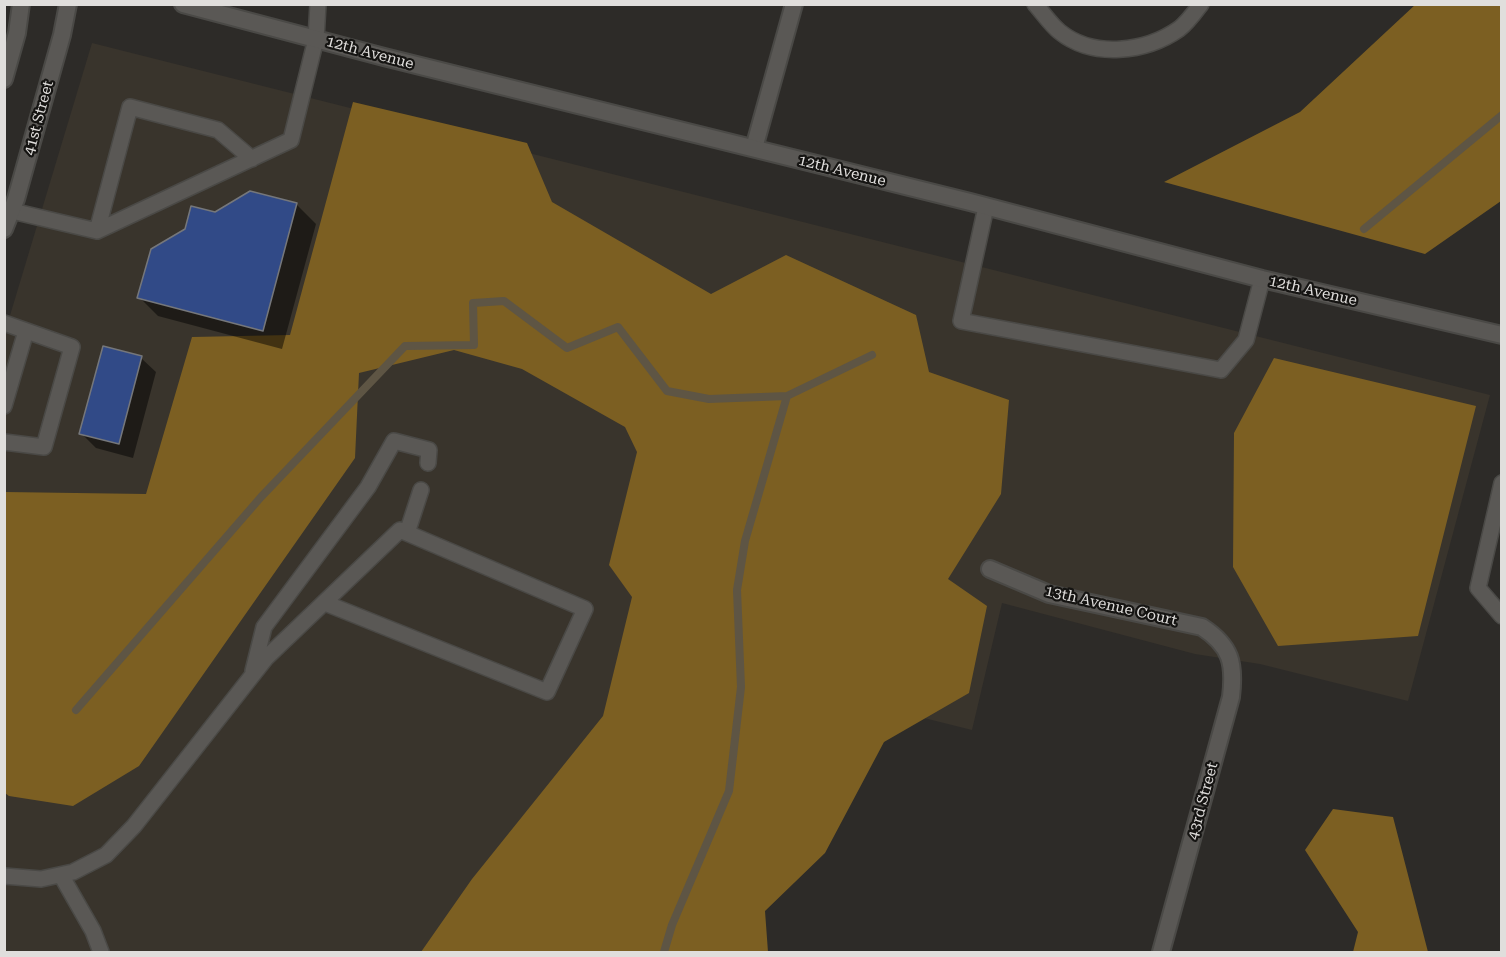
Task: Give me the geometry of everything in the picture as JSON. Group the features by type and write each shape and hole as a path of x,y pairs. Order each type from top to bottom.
{"street":[{"path":"4,79 21,4"},
{"name":"41st Street","path":"4,229 12,212 62,35 68,4"},
{"name":"12th Avenue","path":"183,4 1262,279 1502,335"},
{"path":"753,148 794,4"},
{"name":"13th Avenue Court","path":"990,569 1049,594 1202,627 1214,635 1227,649"},
{"name":"43rd Street","path":"1161,952 1231,697 1233,676 1227,649"}],"lane":[{"path":"12,212 97,231 291,140 315,39 318,4"},
{"path":"1035,4 1060,33 1084,45 1115,50 1156,42 1181,27 1201,4"},
{"path":"97,231 130,107 218,130 252,159"},
{"path":"986,207 961,321 1221,370 1246,340 1262,279"},
{"path":"4,323 72,347 51,401 44,447 4,442"},
{"path":"4,406 11,390 26,331"},
{"path":"252,676 264,627 368,487 394,441 429,450 428,463"},
{"path":"1502,483 1478,588 1502,616"},
{"path":"407,533 421,490"},
{"path":"4,876 40,879 61,875 73,872 106,855 134,826 267,658 400,530 585,609 547,692 325,603"},
{"path":"61,875 93,931 101,952"}],"shaded area":[{"path":"1416,4 1501,5 1501,201 1425,254 1164,182 1300,112"},
{"path":"92,43 1490,395 1408,701 1260,664 1195,654 1002,603 972,730 800,687 729,952 5,952 5,332"},
{"path":"353,102 527,143 552,202 711,294 786,255 916,315 929,372 1009,400 1001,494 948,579 987,606 969,693 884,742 825,853 765,911 768,952 421,952 472,879 603,716 632,597 609,565 637,452 625,427 522,369 454,350 359,373 355,458 139,766 73,806 9,796 5,793 5,492 146,494 192,337 290,335"},
{"path":"1274,358 1476,406 1418,636 1278,646 1233,567 1234,433"},
{"path":"1333,809 1393,817 1428,952 1353,952 1358,932 1305,850"}],"building":[{"path":"250,191 297,203 263,331 137,298 151,249 185,229 191,206 215,212"},
{"path":"103,346 142,356 119,444 79,434"}],"waterway":[{"path":"1364,229 1502,115"},
{"path":"76,710 261,497 405,346 474,345 473,303 504,301 567,348 618,327 667,391 709,399 787,396"},
{"path":"664,952 672,925 729,791 741,687 737,590 745,541 787,396 872,355"}]}
